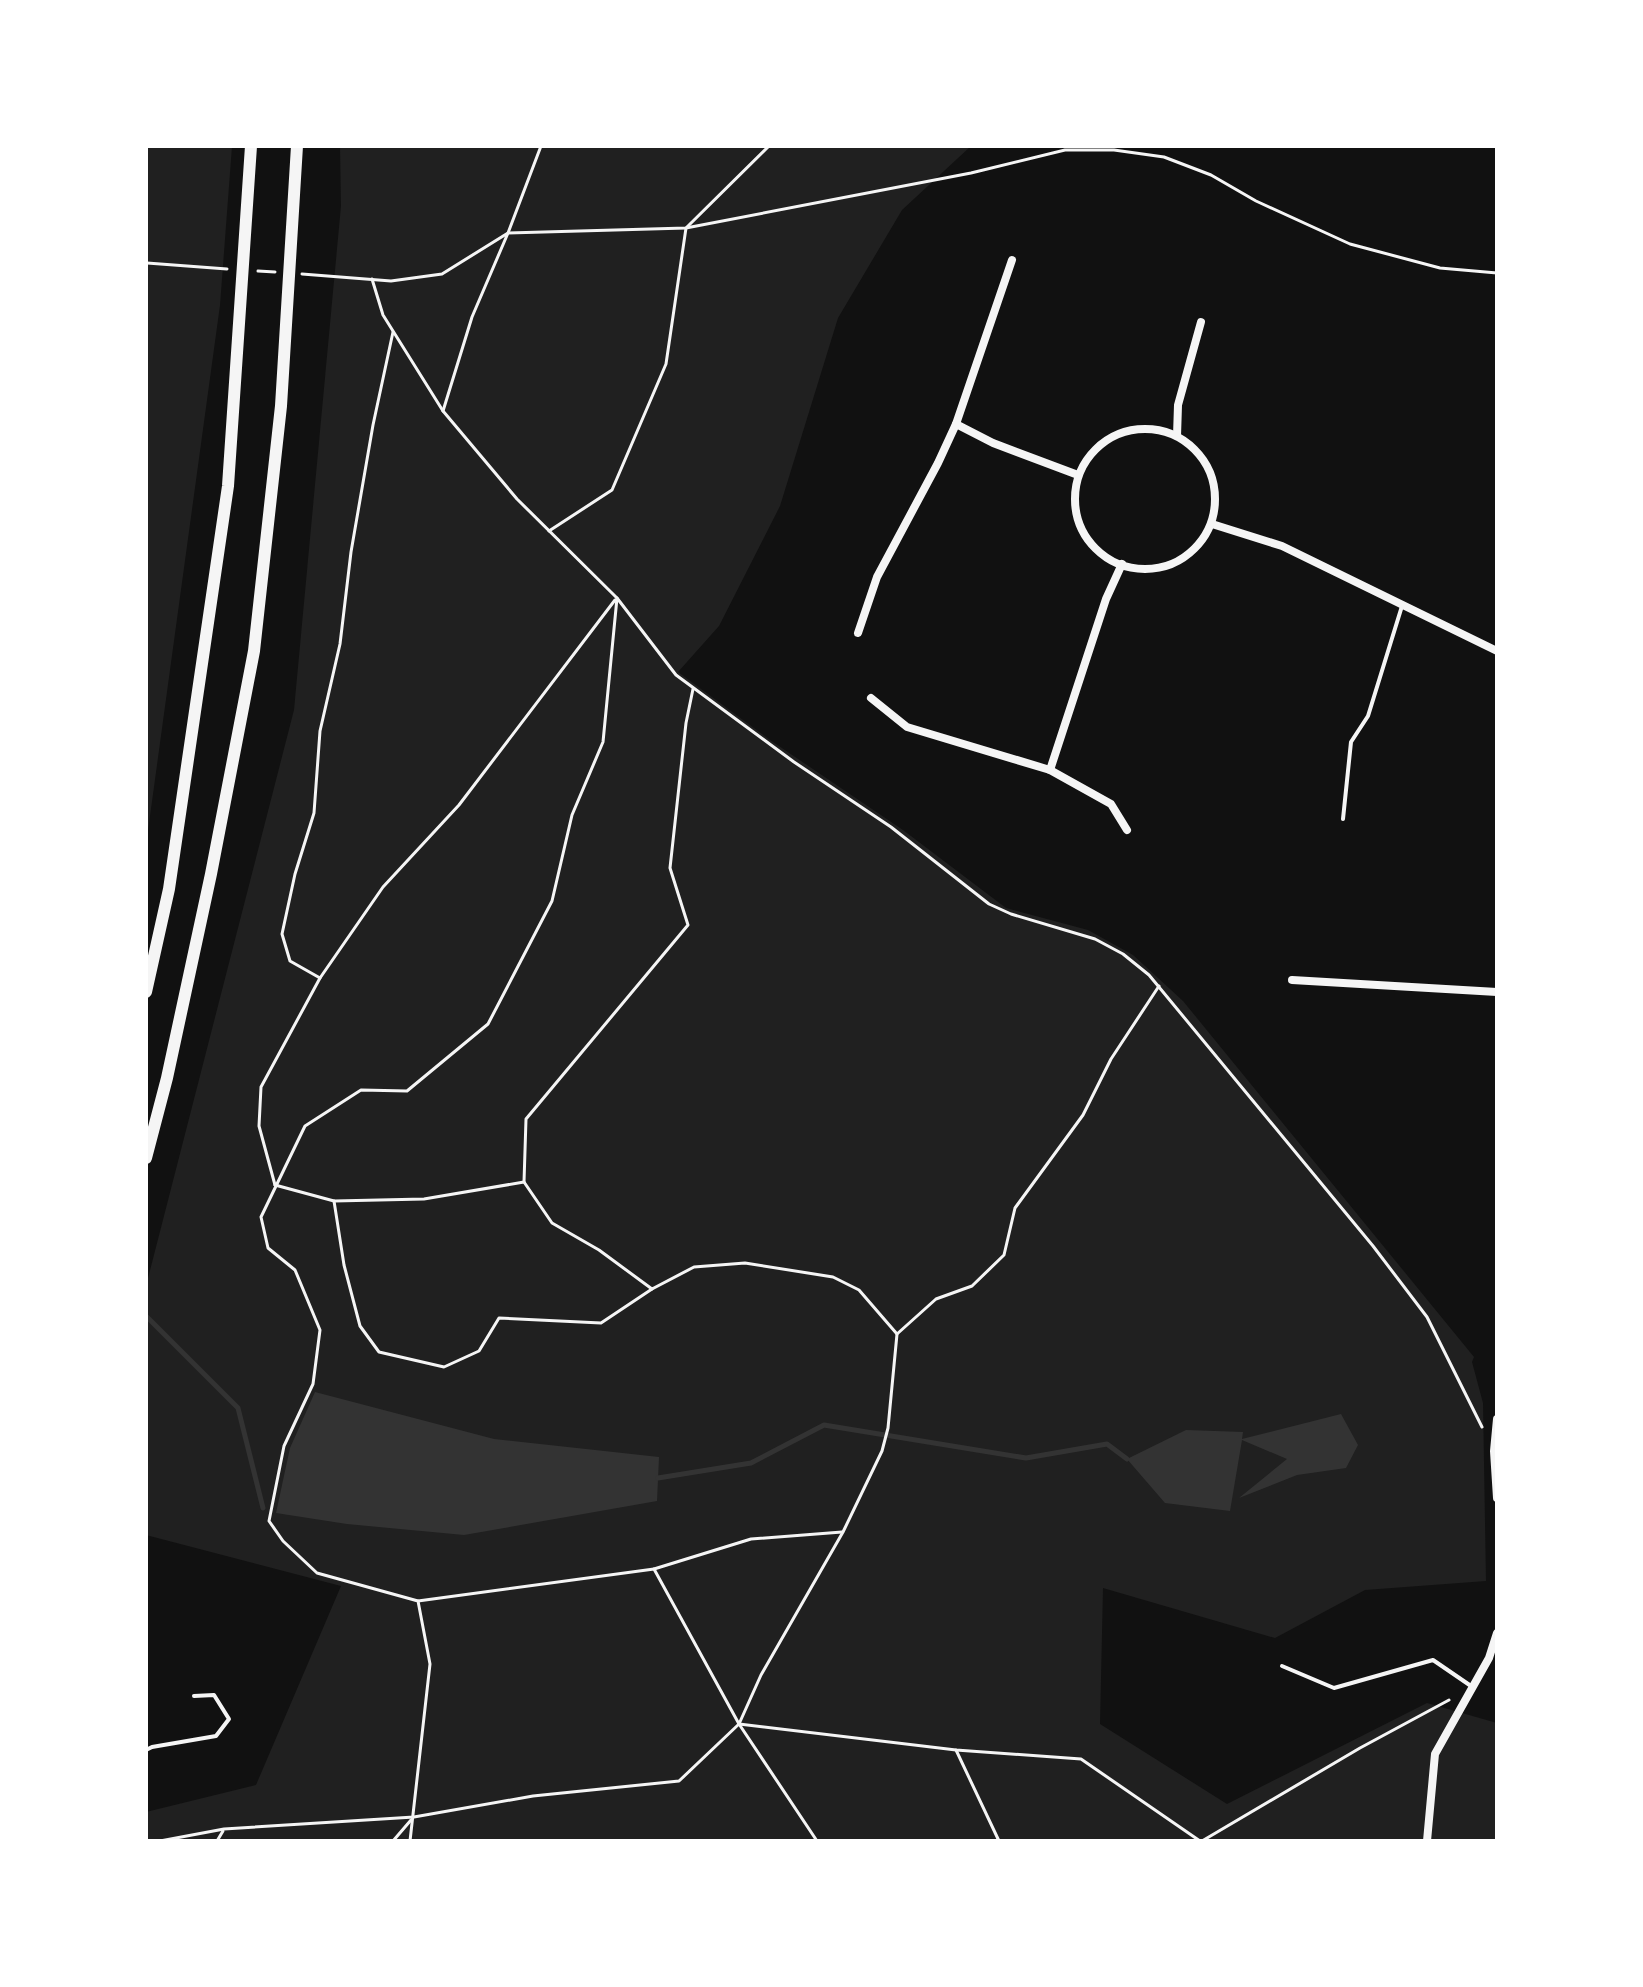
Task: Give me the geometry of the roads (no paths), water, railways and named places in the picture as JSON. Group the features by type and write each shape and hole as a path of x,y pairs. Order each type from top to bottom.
{"highway":[{"path":"146,992 169,889 228,486 251,146"},
{"path":"146,1158 167,1078 208,888 254,651 281,406 297,146"}],"street":[{"path":"858,633 877,577 956,424 1012,260"},
{"path":"1177,436 1178,405 1201,322"},
{"path":"956,424 993,443 1078,475"},
{"path":"1146,428 1177,436 1206,462 1216,496 1212,524 1199,545 1186,557 1164,568 1140,570 1106,559 1083,534 1074,503 1078,475 1098,446 1110,437 1146,428"},
{"path":"1212,524 1282,546 1497,651"},
{"path":"1050,770 1106,599 1122,564"},
{"path":"871,698 907,727 1050,770 1111,804 1127,830"},
{"path":"1292,980 1497,992"},
{"path":"1497,1419 1494,1451 1497,1498"},
{"path":"1427,1841 1435,1754 1489,1658 1497,1633"}],"lane":[{"path":"1343,819 1351,742 1368,716 1402,603"},
{"path":"1282,1666 1334,1688 1433,1660 1473,1687"},
{"path":"146,1750 216,1736 229,1719 214,1695 194,1696"}],"waterway":[{"path":"147,1317 238,1408 263,1508"},
{"path":"658,1478 751,1463 824,1425 1026,1458 1107,1444 1127,1459"}]}
